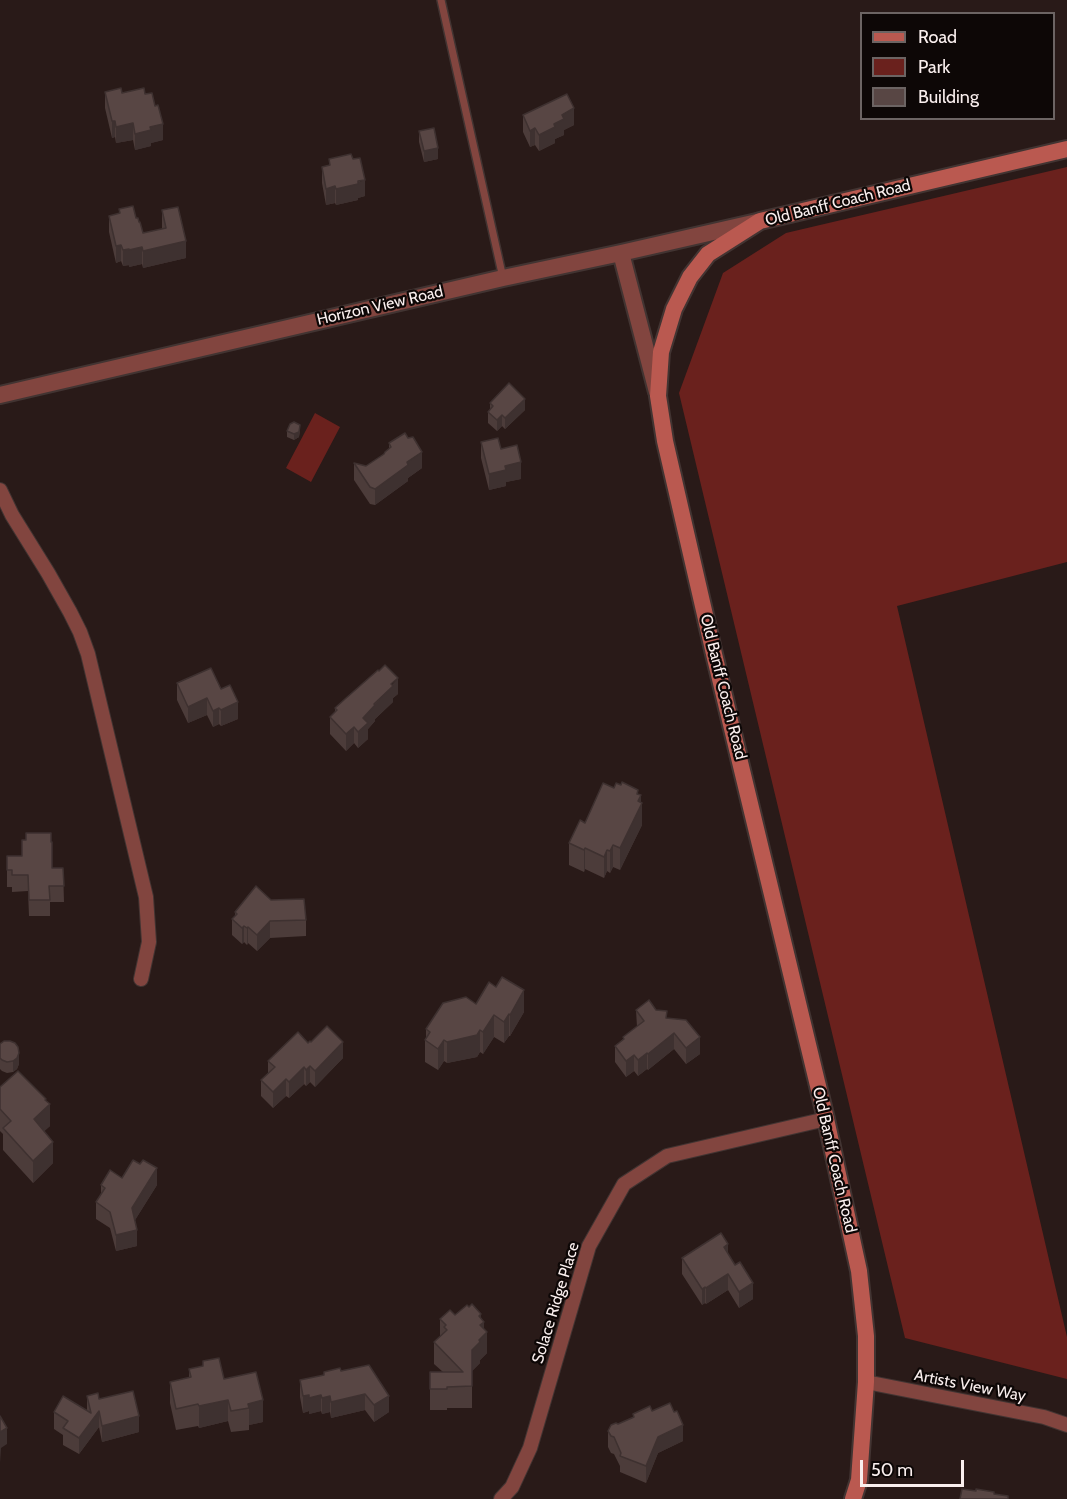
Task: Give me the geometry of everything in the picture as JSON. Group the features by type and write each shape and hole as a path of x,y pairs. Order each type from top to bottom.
{"main road":[{"name":"Old Banff Coach Road","path":"853,1499 859,1480 866,1382 866,1336 859,1270 826,1119 665,441 658,396 661,352 674,309 690,277 708,254 760,221 1067,149"}],"street":[{"name":"Horizon View Road","path":"0,395 760,221"},
{"path":"621,253 658,396"},
{"path":"0,490 12,515 70,612 88,654 146,897 149,942 141,979"},
{"name":"Solace Ridge Place","path":"501,1499 512,1488 530,1448 589,1246 624,1184 667,1156 826,1119"},
{"name":"Artists View Way","path":"866,1382 1044,1417 1067,1425"}],"lane":[{"path":"441,0 503,278"}],"green space":[{"path":"1067,167 1067,562 897,606 1067,1337 1067,1379 905,1338 679,393 723,273 786,233"},
{"path":"315,413 340,427 311,482 286,468"}],"building":[{"path":"121,88 122,93 144,88 145,94 152,93 163,124 135,134 133,123 116,127 115,121 112,121 105,92"},
{"path":"567,94 574,108 562,115 564,119 554,124 555,127 539,135 535,128 530,131 523,115"},
{"path":"434,128 438,148 424,151 419,131"},
{"path":"351,154 353,159 360,158 365,180 358,181 358,184 326,189 322,167 330,165 329,159"},
{"path":"133,206 143,233 166,228 162,210 178,207 186,241 143,251 142,247 123,250 121,245 116,246 109,216 120,213 119,209"},
{"path":"509,383 525,399 505,418 502,415 497,420 488,412 493,406 490,403"},
{"path":"294,422 300,425 299,432 294,434 287,431 290,424"},
{"path":"405,433 408,438 413,437 422,452 375,489 370,487 354,463 366,466 391,447 389,443"},
{"path":"498,438 501,449 517,445 521,462 505,466 506,470 489,474 481,442"},
{"path":"385,665 398,678 363,718 368,723 358,732 354,727 346,734 330,717 337,710 335,708"},
{"path":"211,668 221,689 230,685 238,702 213,711 207,698 188,707 177,683"},
{"path":"622,782 638,790 637,794 641,795 638,801 642,803 620,848 613,845 604,857 569,843 580,820 585,823 603,783 614,788 616,783 621,785"},
{"path":"26,833 51,833 52,868 63,868 64,886 49,886 50,900 29,900 28,875 12,875 12,870 7,870 7,856 22,856 22,840 26,840"},
{"path":"256,886 271,900 304,899 306,920 270,921 257,935 248,927 242,928 232,919"},
{"path":"502,977 524,990 504,1022 494,1015 483,1032 480,1030 477,1035 447,1042 444,1040 438,1049 425,1040 430,1032 426,1029 443,1003 466,997 476,1004 489,982 496,987"},
{"path":"649,1000 656,1010 667,1011 666,1018 686,1020 700,1037 686,1048 674,1033 638,1060 634,1055 626,1061 615,1046 644,1021 636,1010"},
{"path":"327,1026 343,1042 315,1071 310,1066 306,1070 304,1067 289,1082 286,1079 273,1092 261,1080 275,1067 268,1061 298,1032 308,1043"},
{"path":"4,1041 15,1043 18,1047 19,1053 13,1061 7,1062 0,1058 0,1044"},
{"path":"18,1071 50,1104 34,1119 53,1142 33,1161 3,1128 11,1121 0,1109 0,1087"},
{"path":"133,1160 140,1164 143,1160 157,1168 132,1208 137,1230 116,1235 110,1212 96,1202 105,1188 101,1185 110,1170 122,1178"},
{"path":"721,1233 728,1244 724,1247 735,1265 740,1262 753,1283 739,1292 728,1274 702,1289 682,1258"},
{"path":"472,1304 481,1314 479,1316 484,1322 480,1325 487,1332 472,1350 472,1386 430,1389 430,1372 463,1372 434,1342 447,1330 444,1327 446,1325 440,1319 450,1310 455,1315 467,1305 469,1307"},
{"path":"219,1358 224,1379 256,1372 263,1400 248,1404 249,1408 231,1411 228,1400 176,1409 170,1382 191,1377 189,1369 203,1366 203,1361"},
{"path":"369,1365 389,1396 374,1405 365,1394 331,1402 330,1396 322,1398 321,1395 309,1398 309,1395 303,1396 300,1380 324,1375 324,1372 340,1368 341,1371"},
{"path":"133,1391 139,1416 102,1426 99,1411 79,1438 63,1428 68,1421 54,1412 63,1396 91,1413 87,1396 98,1393 99,1399"},
{"path":"670,1403 674,1412 677,1411 683,1425 658,1437 646,1466 620,1456 621,1453 614,1437 608,1431 611,1425 634,1417 633,1414 650,1406 652,1411"},
{"path":"0,1416 7,1428 0,1432"},
{"path":"962,1489 994,1492 994,1494 1008,1496 1008,1499 960,1499"}]}
